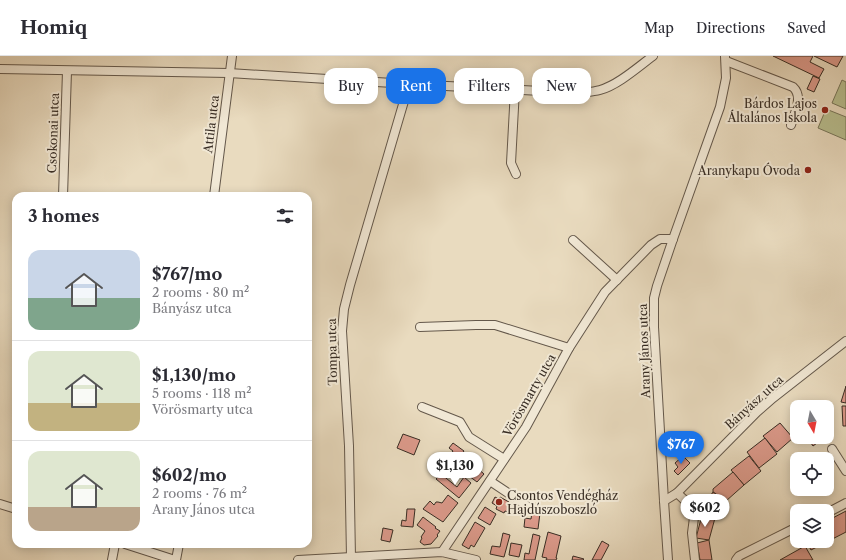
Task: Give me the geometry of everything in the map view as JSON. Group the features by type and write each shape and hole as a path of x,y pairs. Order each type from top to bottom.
{"street":[{"name":"Attila utca","path":"215,192 232,56"},
{"path":"524,89 578,92 592,92 600,90 615,84 653,56"},
{"path":"726,58 796,89 798,101 791,125"},
{"name":"Arany János utca","path":"668,560 654,298 672,239 720,107 726,78 726,58"},
{"path":"0,69 230,73 386,83"},
{"name":"Csokonai utca","path":"63,192 67,70"},
{"name":"Tompa utca","path":"351,558 349,446 342,331 344,309 403,104"},
{"path":"514,104 511,163 516,174"},
{"name":"Vörösmarty utca","path":"442,552 526,427 569,348 605,292 651,245 660,239 672,239"},
{"path":"573,240 617,280"},
{"name":"Vörösmarty utca","path":"420,327 495,325 569,348"},
{"name":"Bányász utca","path":"664,501 677,493 757,412 846,341"},
{"path":"422,407 460,422 469,437 504,459"},
{"path":"832,449 846,471"},
{"path":"490,481 526,505"},
{"path":"677,493 695,510 692,534 695,560"},
{"path":"834,509 846,503"},
{"path":"0,504 12,508"},
{"path":"736,560 739,556 790,531"},
{"path":"112,560 114,548"},
{"path":"138,548 176,560 178,548"},
{"path":"298,560 442,552 476,560"}],"green space":[{"path":"842,80 846,82 846,109 832,103"},
{"path":"826,109 846,117 846,140 818,128"}],"building":[{"path":"773,56 813,56 810,62 824,69 819,78"},
{"path":"814,56 843,56 837,67"},
{"path":"813,76 820,79 814,92 807,89"},
{"path":"846,386 846,403 841,402"},
{"path":"842,406 846,406 846,426 843,426"},
{"path":"780,423 790,435 790,441 777,452 763,436"},
{"path":"403,434 420,440 414,455 397,448"},
{"path":"765,438 777,454 759,468 747,452"},
{"path":"453,443 464,451 455,463 448,458 453,451 449,448"},
{"path":"683,456 690,463 678,475 674,471 678,467 675,463"},
{"path":"749,456 761,471 744,485 731,470"},
{"path":"467,457 476,464 467,475 458,467"},
{"path":"476,467 484,474 477,482 469,476"},
{"path":"733,472 744,485 726,501 713,492 713,489"},
{"path":"441,474 457,487 464,477 471,483 459,498 436,479"},
{"path":"713,492 726,501 715,518 702,515 700,511"},
{"path":"448,495 458,503 443,522 423,509 430,501 434,505 436,502 442,503"},
{"path":"495,497 499,499 500,497 509,502 508,504 511,506 508,512 505,511 504,513 496,509 497,506 492,503"},
{"path":"485,507 496,514 490,525 478,518"},
{"path":"407,509 415,509 413,527 401,526 402,520 406,521"},
{"path":"846,511 846,532 834,538 834,517"},
{"path":"532,512 540,513 538,529 524,527 525,518 531,519"},
{"path":"702,515 715,518 709,540 696,538"},
{"path":"423,517 440,531 437,535 438,536 431,544 424,545 420,542 425,531 417,525"},
{"path":"475,522 485,528 474,547 471,545 469,549 462,545"},
{"path":"383,528 393,530 390,542 381,540"},
{"path":"548,532 561,536 556,560 546,560 547,558 542,557"},
{"path":"503,533 510,535 504,557 490,554 492,546 500,547"},
{"path":"533,534 540,536 535,560 524,560 525,553 529,554"},
{"path":"709,540 712,560 700,560 697,543"},
{"path":"602,541 609,545 601,560 592,560"},
{"path":"511,543 522,545 519,557 509,555"},
{"path":"801,548 806,548 813,560 780,560"},
{"path":"573,556 584,559 572,560"}],"place":[{"name":"Bárdos Lajos Általános Iskola","path":"825,110"},
{"name":"Aranykapu Óvoda","path":"808,170"},
{"name":"Csontos Vendégház Hajdúszoboszló","path":"499,502"}]}
